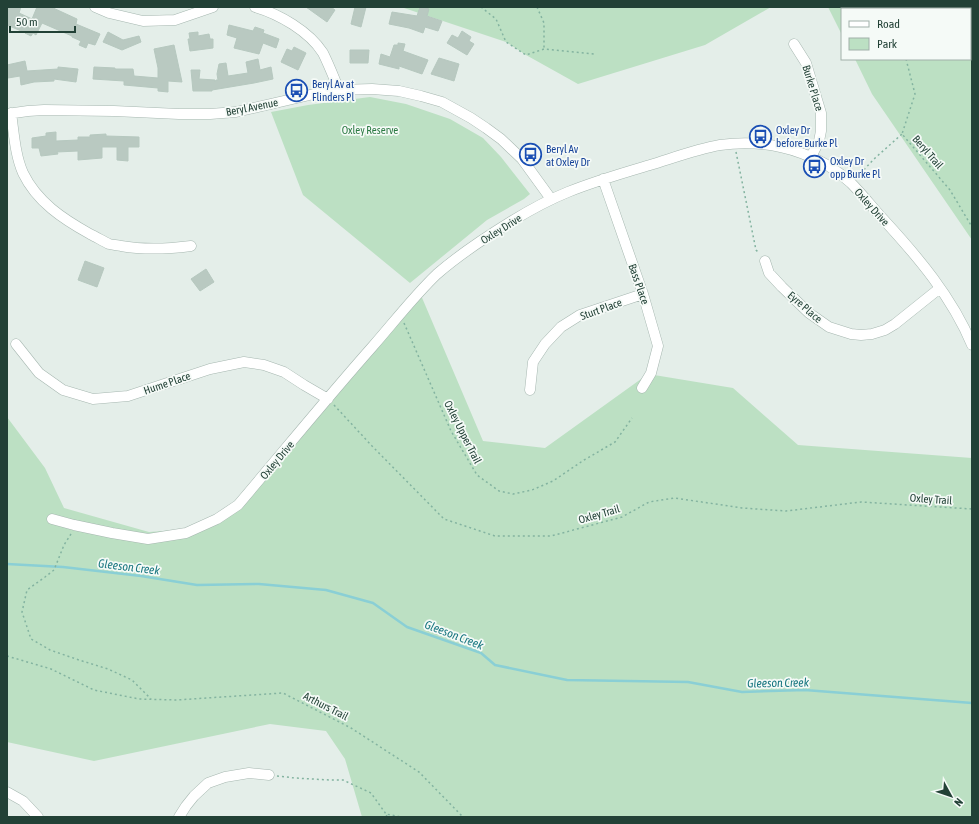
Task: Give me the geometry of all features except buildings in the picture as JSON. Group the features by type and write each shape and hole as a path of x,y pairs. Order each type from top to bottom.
{"street":[{"path":"95,7 109,13 143,21 175,20 213,7"},
{"path":"255,7 267,11 305,33 322,52 339,90"},
{"name":"Burke Place","path":"794,44 806,64 821,113 821,131 819,141 812,157"},
{"name":"Beryl Avenue","path":"9,114 44,110 210,114 236,112 314,94 339,90 392,90 442,102 470,118 501,139 525,163 551,199"},
{"path":"9,114 16,152 23,173 33,191 46,205 59,215 72,224 109,244 129,248 168,249 191,246"},
{"name":"Oxley Drive","path":"52,519 112,533 148,538 186,533 217,519 238,505 416,296 437,275 460,256 491,234 551,199 603,179 701,149 720,145 768,145 812,157 831,168 851,184 904,242 940,288 960,320 972,345"},
{"name":"Bass Place","path":"603,179 643,294 658,346 651,373 642,388"},
{"name":"Eyre Place","path":"765,261 769,274 809,313 829,327 851,334 872,334 885,330 895,324 940,288"},
{"name":"Sturt Place","path":"530,390 533,362 561,327 580,315 643,294"},
{"name":"Hume Place","path":"16,344 39,373 63,390 93,398 128,396 210,368 244,362 264,365 284,372 328,399"},
{"path":"179,817 194,796 208,783 225,777 249,773 269,775"},
{"path":"8,793 23,801 38,817"}],"path":[{"path":"482,7 496,19 506,42 526,55 544,49 594,54"},
{"path":"537,7 544,23 544,49"},
{"name":"Beryl Trail","path":"906,60 915,94 902,134 950,190 972,227"},
{"path":"851,184 874,159 902,134"},
{"path":"734,144 756,250 765,261"},
{"name":"Oxley Upper Trail","path":"400,314 451,431 476,475 499,490 514,494 532,490 553,481 584,460 615,442 632,418"},
{"name":"Oxley Trail","path":"328,399 444,519 495,536 551,536 622,517 649,502 676,498 742,508 786,511 861,502 972,509"},
{"path":"74,525 71,535 64,545 54,570 27,590 22,612 31,639 50,650 108,669 132,680 151,699"},
{"name":"Arthurs Trail","path":"7,656 51,669 94,690 139,699 176,700 283,693 351,728 419,772 464,817"},
{"path":"269,775 295,778 344,780 371,793 387,817"},
{"path":"386,814 401,817"}],"green space":[{"path":"401,7 771,7 705,45 578,84 506,42"},
{"path":"828,7 972,7 972,240 872,94 855,60 971,60 971,8 841,8 841,33"},
{"name":"Oxley Reserve","path":"370,97 406,104 450,119 483,138 501,157 530,194 487,220 410,283 303,195 271,112 308,105"},
{"path":"420,293 483,441 545,448 648,374 733,388 798,445 972,458 972,817 362,817 345,759 326,731 270,724 94,761 7,742 7,417 45,468 64,508 149,532 190,529 235,508"}],"waterway":[{"name":"Gleeson Creek","path":"7,564 63,567 141,576 197,585 259,584 326,590 373,603 407,627 481,653 495,665 567,680 688,682 742,692 805,690 972,703"}],"place":[{"name":"Beryl Av at Flinders Pl","path":"296,90"},
{"name":"Oxley Dr before Burke Pl","path":"761,136"},
{"name":"Beryl Av at Oxley Dr","path":"530,155"},
{"name":"Oxley Dr opp Burke Pl","path":"815,167"}]}
